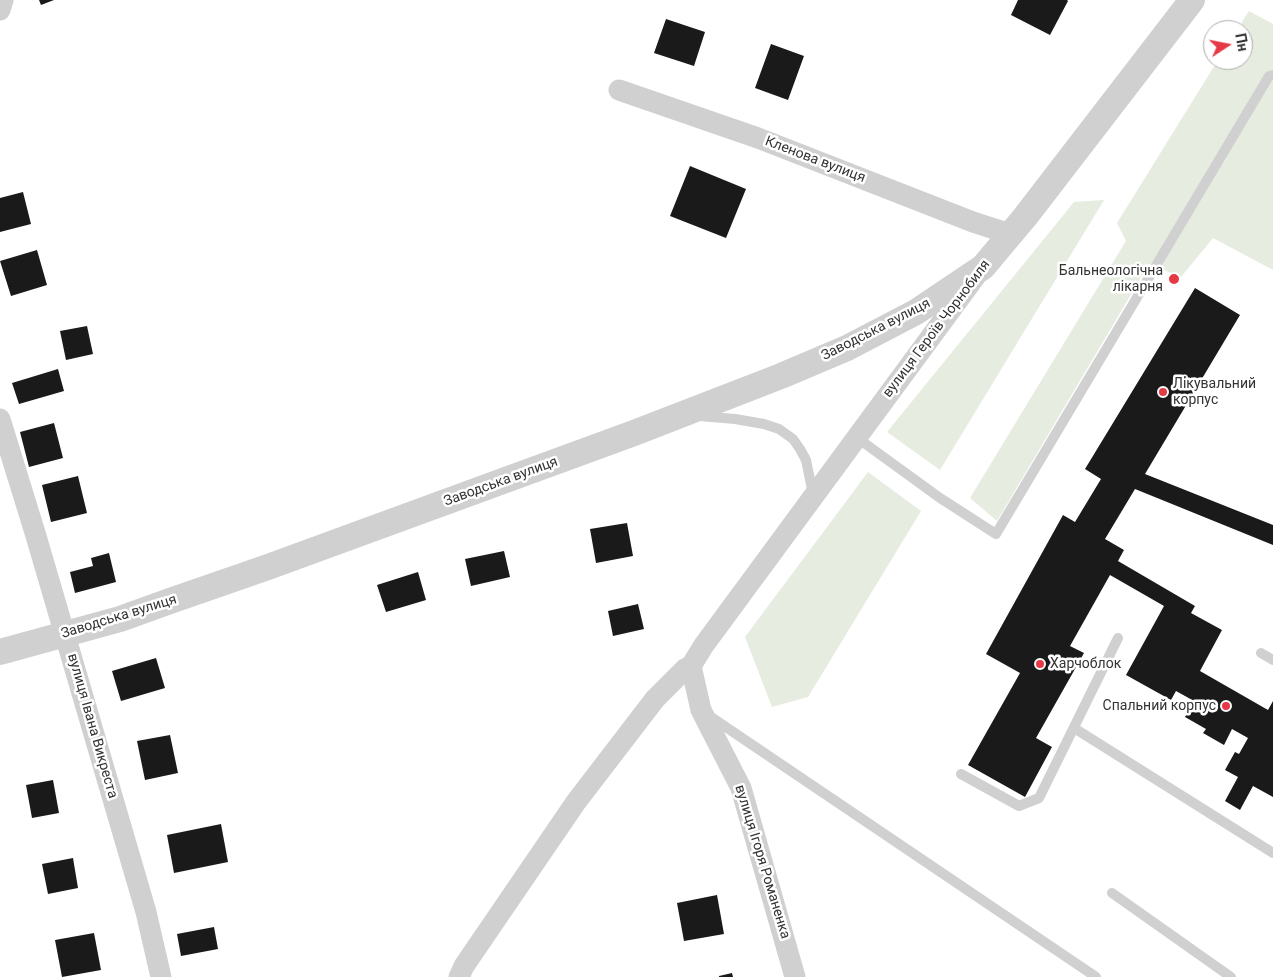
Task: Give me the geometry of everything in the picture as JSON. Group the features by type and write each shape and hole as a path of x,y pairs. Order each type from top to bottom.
{"street":[{"path":"0,10 3,0"},
{"name":"вулиця Героїв Чорнобиля","path":"459,977 464,966 576,802 655,698 685,669 691,666 704,645 856,437 983,267 1192,0"},
{"name":"Кленова вулиця","path":"619,90 758,138 973,222 1010,234"},
{"name":"Заводська вулиця","path":"0,652 120,619 268,568 683,414 848,348 916,312 983,267"},
{"name":"вулиця Івана Викреста","path":"0,420 146,912 161,977"},
{"name":"вулиця Ігоря Романенка","path":"691,666 701,710 741,788 795,977"}],"lane":[{"path":"856,437 940,498 996,534 1269,76 1273,75"},
{"path":"683,414 735,419 764,424 779,429 793,440 806,460 813,496"},
{"path":"961,774 1019,806 1039,798 1118,638"},
{"path":"1261,653 1273,660"},
{"path":"701,710 1096,977"},
{"path":"1074,728 1273,853"},
{"path":"1112,893 1231,977"}],"shaded area":[{"path":"1249,11 1273,24 1273,270 1213,238 1181,277 1149,264 997,521 970,498 1126,241 1117,223 1212,70 1253,70 1253,20 1243,20"},
{"path":"1104,200 940,470 887,432 1074,202"},
{"path":"868,472 921,511 808,697 772,707 745,637"}],"building":[{"path":"39,0 54,0 41,5"},
{"path":"1018,0 1068,1 1050,35 1011,15"},
{"path":"666,19 705,32 694,66 654,53"},
{"path":"771,44 804,56 788,100 755,88"},
{"path":"690,166 746,189 726,238 670,216"},
{"path":"23,192 31,224 0,232 0,198"},
{"path":"37,250 47,285 11,296 0,261"},
{"path":"1195,288 1240,315 1145,474 1273,525 1273,545 1135,489 1105,539 1124,550 1118,561 1195,606 1191,613 1222,630 1200,671 1268,710 1273,701 1273,797 1253,786 1240,810 1225,801 1238,777 1225,770 1235,752 1239,754 1248,738 1232,729 1224,745 1203,733 1206,729 1185,717 1194,701 1176,691 1171,700 1126,675 1164,606 1110,575 1070,646 1084,653 1036,738 1052,747 1025,797 968,765 1020,673 986,654 1063,515 1075,522 1101,479 1085,469"},
{"path":"87,326 93,354 66,360 60,331"},
{"path":"58,369 64,391 19,404 12,383"},
{"path":"54,423 63,458 29,467 20,432"},
{"path":"78,476 87,513 51,522 42,485"},
{"path":"627,523 633,556 596,563 590,529"},
{"path":"504,551 510,577 471,586 465,559"},
{"path":"109,553 116,582 75,593 70,572 93,566 91,558"},
{"path":"418,572 426,600 386,612 377,585"},
{"path":"638,604 644,629 613,636 608,611"},
{"path":"156,658 165,688 121,701 112,671"},
{"path":"170,735 178,773 145,780 137,741"},
{"path":"53,780 59,813 32,818 26,785"},
{"path":"221,824 228,862 174,873 167,835"},
{"path":"73,858 78,888 48,894 42,864"},
{"path":"717,895 724,934 684,941 677,903"},
{"path":"214,927 218,949 181,956 177,934"},
{"path":"94,933 101,970 62,977 55,940"},
{"path":"732,973 733,977 719,977 719,976"}],"place":[{"name":"Бальнеологічна лікарня","path":"1174,279"},
{"name":"Лікувальний корпус","path":"1163,392"},
{"name":"Харчоблок","path":"1040,664"},
{"name":"Спальний корпус","path":"1226,706"}]}
